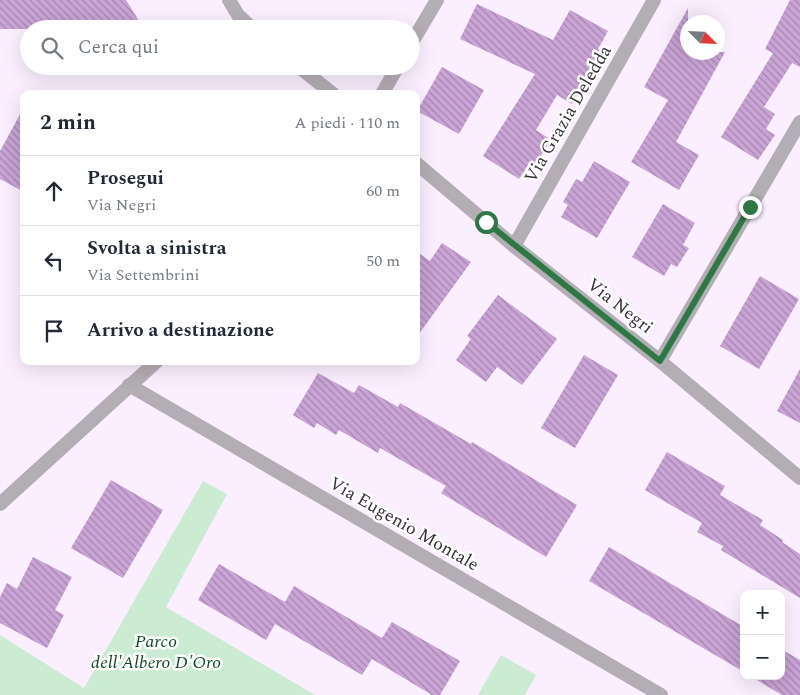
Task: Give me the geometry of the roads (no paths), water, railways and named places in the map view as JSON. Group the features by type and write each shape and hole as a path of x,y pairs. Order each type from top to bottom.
{"street":[{"path":"229,0 243,20"},
{"path":"420,29 437,0"},
{"name":"Via Grazia Deledda","path":"514,246 654,0"},
{"path":"309,75 328,90"},
{"path":"384,90 393,75"},
{"path":"660,361 800,122"},
{"name":"Via Negri","path":"420,166 514,246 660,361 800,478"},
{"path":"0,504 152,365"},
{"name":"Via Eugenio Montale","path":"129,385 661,695"}],"park label":[{"name":"Parco dell'Albero D'Oro","path":"156,651"}]}
